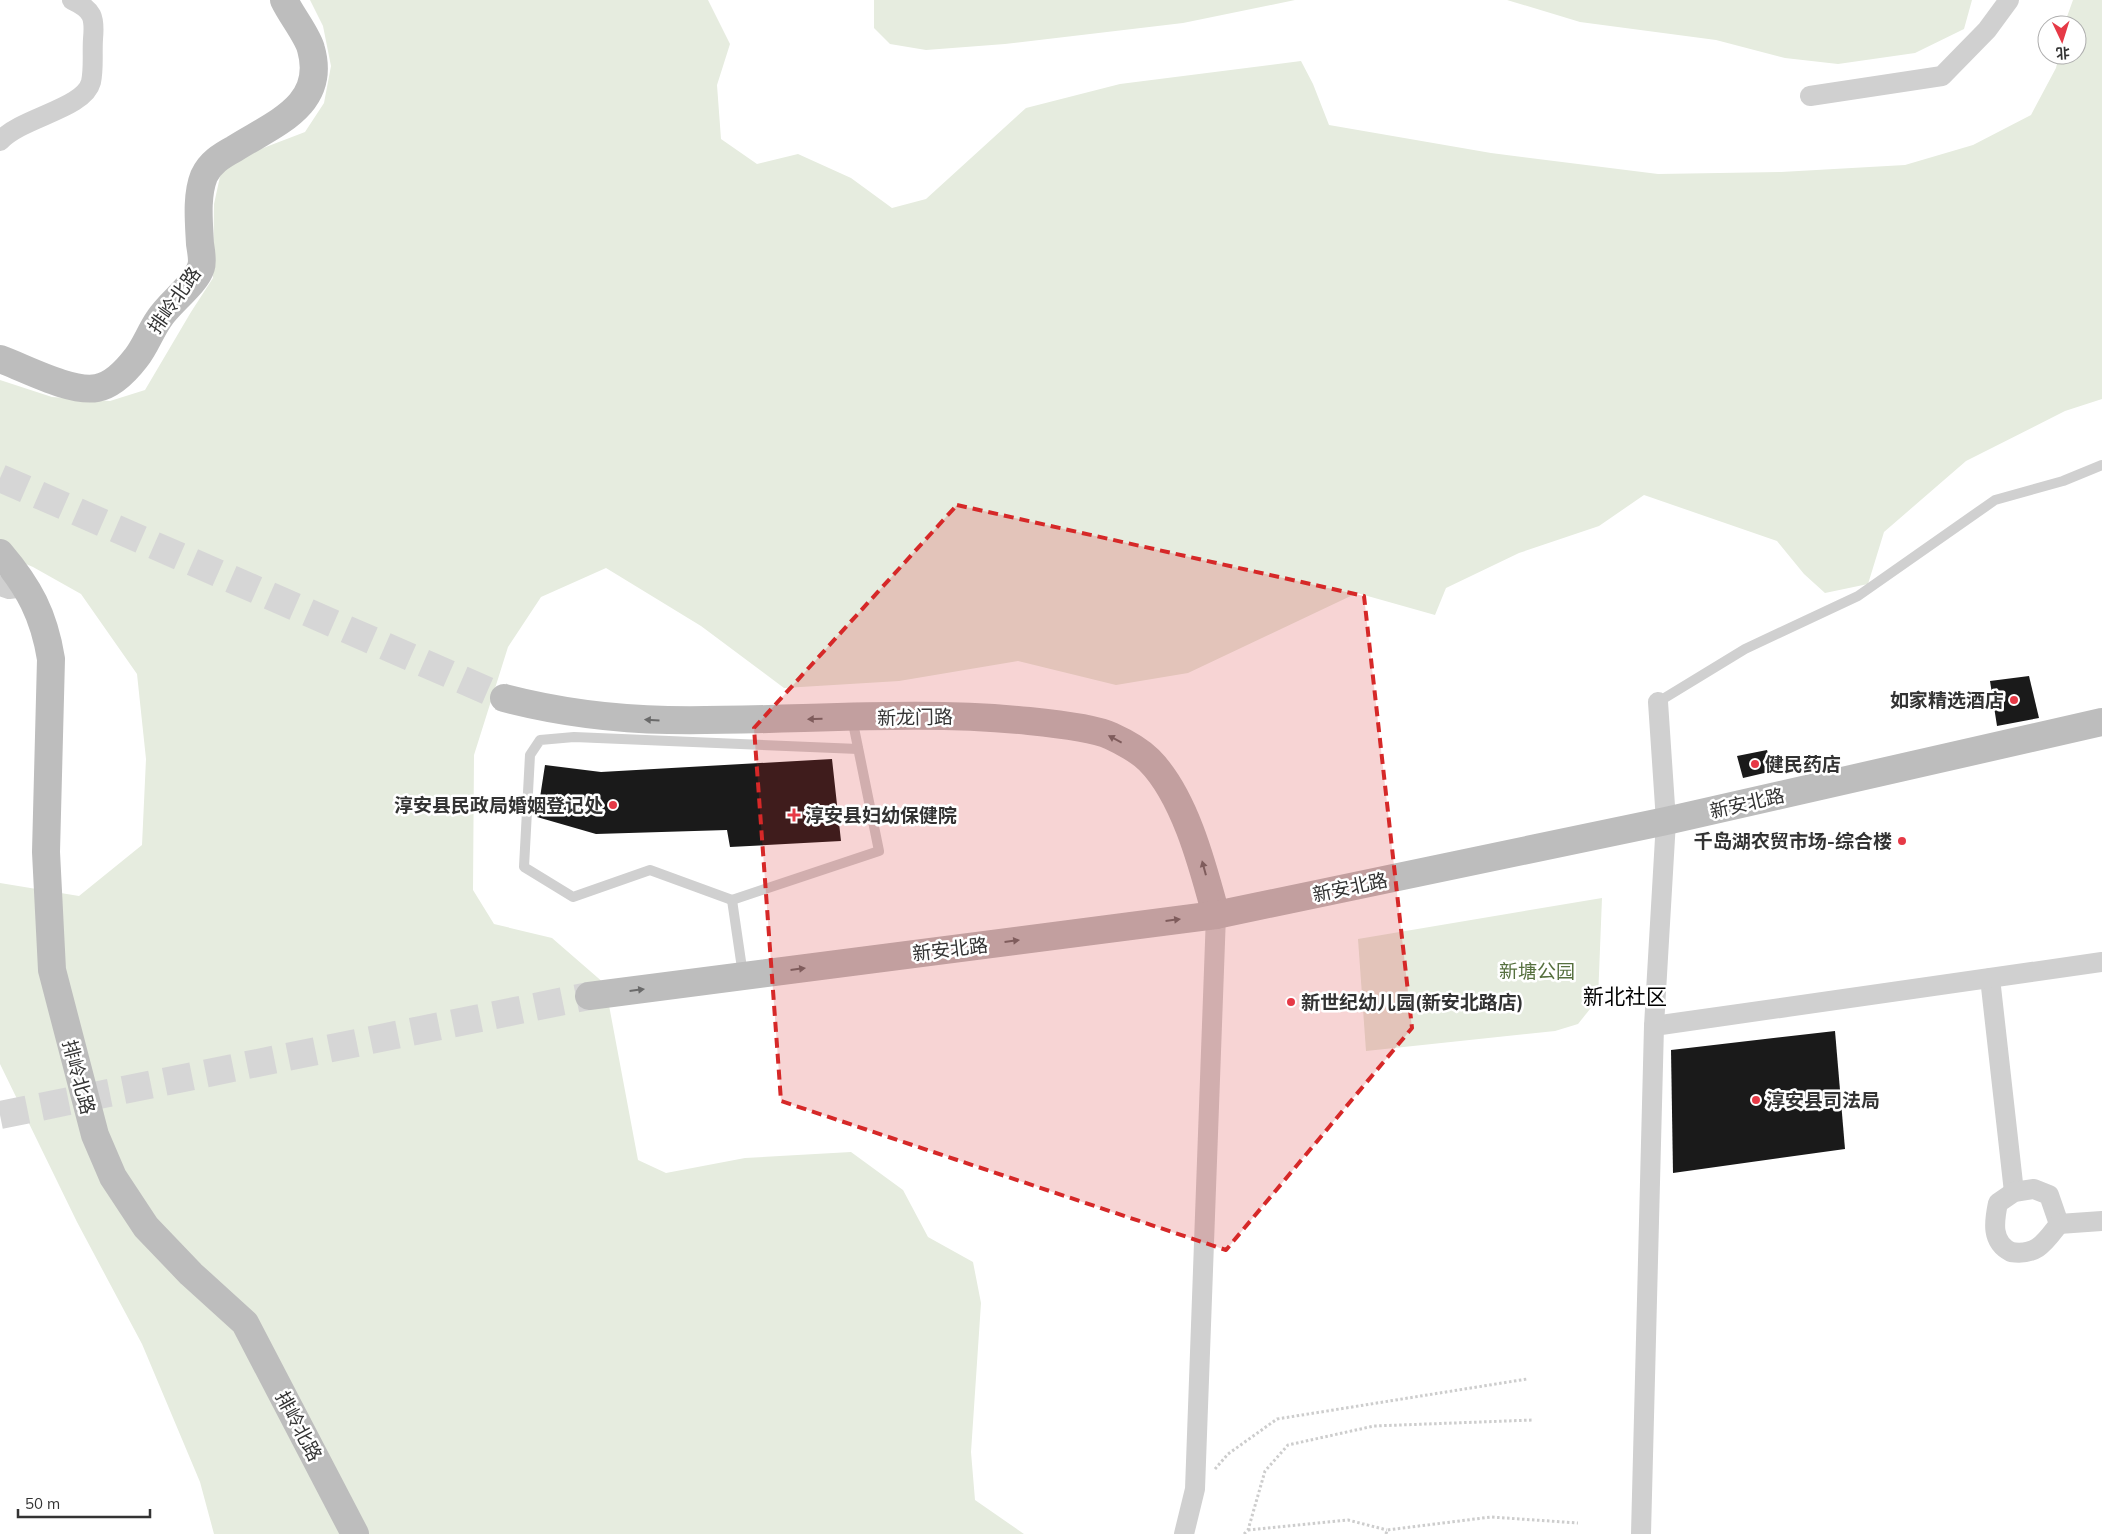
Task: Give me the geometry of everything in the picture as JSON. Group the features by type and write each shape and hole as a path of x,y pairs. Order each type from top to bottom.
{"main road":[{"name":"排岭北路","path":"0,359 58,381 89,388 98,388 114,380 136,358 160,318 183,292 202,266 199,229 200,189 211,164 294,111 307,97 314,81 314,63 311,47 292,18 284,0"},
{"name":"排岭北路","path":"0,553 12,586 36,603 46,631 51,659 46,852 52,970 95,1135 113,1177 146,1227 191,1274 245,1323 355,1534"},
{"name":"新龙门路","path":"504,698 551,710 613,717 668,720 984,717 1053,724 1110,735 1149,760 1172,792 1198,846 1216,915"},
{"name":"新安北路","path":"589,996 1216,915 1666,821 2102,722"}],"street":[{"path":"0,141 19,125 82,97 91,83 94,20 86,8 72,0"},
{"path":"1810,96 1942,76 1987,30 2009,0"},
{"path":"1640,1534 1654,1026 1666,821 1658,702"},
{"path":"1184,1534 1195,1489 1216,915"},
{"path":"1654,1026 2102,962"},
{"path":"1990,978 2014,1192"},
{"path":"2034,1189 2049,1195 2059,1224 2047,1242 2036,1248 2018,1253 2005,1249 1995,1232 1998,1203 2014,1192 2034,1189"},
{"path":"2059,1224 2102,1221"}],"lane":[{"path":"1658,702 1745,649 1858,596 1995,500 2063,481 2102,465"},
{"path":"852,718 879,851 732,900 650,870 573,897 524,867 530,755 540,740 574,737 858,749"},
{"path":"732,900 743,976"}],"path":[{"path":"1195,1489 1228,1454 1277,1419 1527,1379"},
{"path":"1244,1534 1248,1530 1265,1471 1288,1445 1374,1426 1533,1420"},
{"path":"1248,1530 1348,1520 1387,1532 1491,1517 1578,1523"}],"highlighted area":[{"path":"957,505 1364,596 1412,1028 1226,1250 781,1101 754,728"}],"green space":[{"path":"310,0 708,0 730,44 717,85 721,139 757,164 798,154 851,178 892,208 926,199 1026,108 1120,84 1301,61 1313,84 1329,125 1491,153 1658,174 1781,172 1905,165 1973,145 2031,115 2057,65 2087,65 2087,15 2068,15 2073,0 2102,0 2102,399 2065,411 1966,461 1884,532 1868,584 1825,593 1804,574 1777,541 1644,495 1599,526 1519,553 1446,588 1435,615 1357,593 1188,673 1116,685 1018,661 899,681 784,688 701,626 606,568 541,597 508,647 474,755 473,890 494,924 552,938 605,984 638,1160 666,1173 745,1158 851,1152 903,1190 928,1237 973,1262 981,1303 971,1452 975,1500 1024,1534 214,1534 200,1482 142,1344 77,1222 0,1064 0,883 79,896 142,845 146,759 137,674 81,594 33,567 0,553 0,380 52,397 110,401 145,390 213,278 214,204 221,172 258,150 305,132 324,103 331,66 323,26"},
{"path":"874,0 1295,0 1183,23 1005,44 926,50 890,44 874,28"},
{"path":"1507,0 1972,0 1964,29 1915,53 1838,64 1785,58 1716,40 1580,22"},
{"name":"新塘公园","path":"1602,898 1598,999 1578,1024 1555,1031 1366,1051 1358,939"}],"building":[{"name":"如家精选酒店","path":"2029,676 2039,718 1997,726 1990,681"},
{"name":"健民药店","path":"1767,750 1773,771 1743,778 1737,756"},
{"name":"淳安县妇幼保健院","path":"832,759 841,841 730,847 727,830 596,834 537,817 545,765 601,772"},
{"name":"淳安县司法局","path":"1835,1031 1845,1149 1673,1173 1671,1050"}],"tunnel":[{"path":"0,478 504,698"},
{"path":"0,1115 589,996"}],"place":[{"name":"如家精选酒店","path":"2014,700"},
{"name":"健民药店","path":"1755,764"},
{"name":"淳安县民政局婚姻登记处","path":"613,805"},
{"name":"淳安县妇幼保健院","path":"794,815"},
{"name":"千岛湖农贸市场-综合楼","path":"1902,841"},
{"name":"新世纪幼儿园(新安北路店)","path":"1291,1002"},
{"name":"淳安县司法局","path":"1756,1100"}],"district":[{"name":"新北社区","path":"1625,996"}]}
